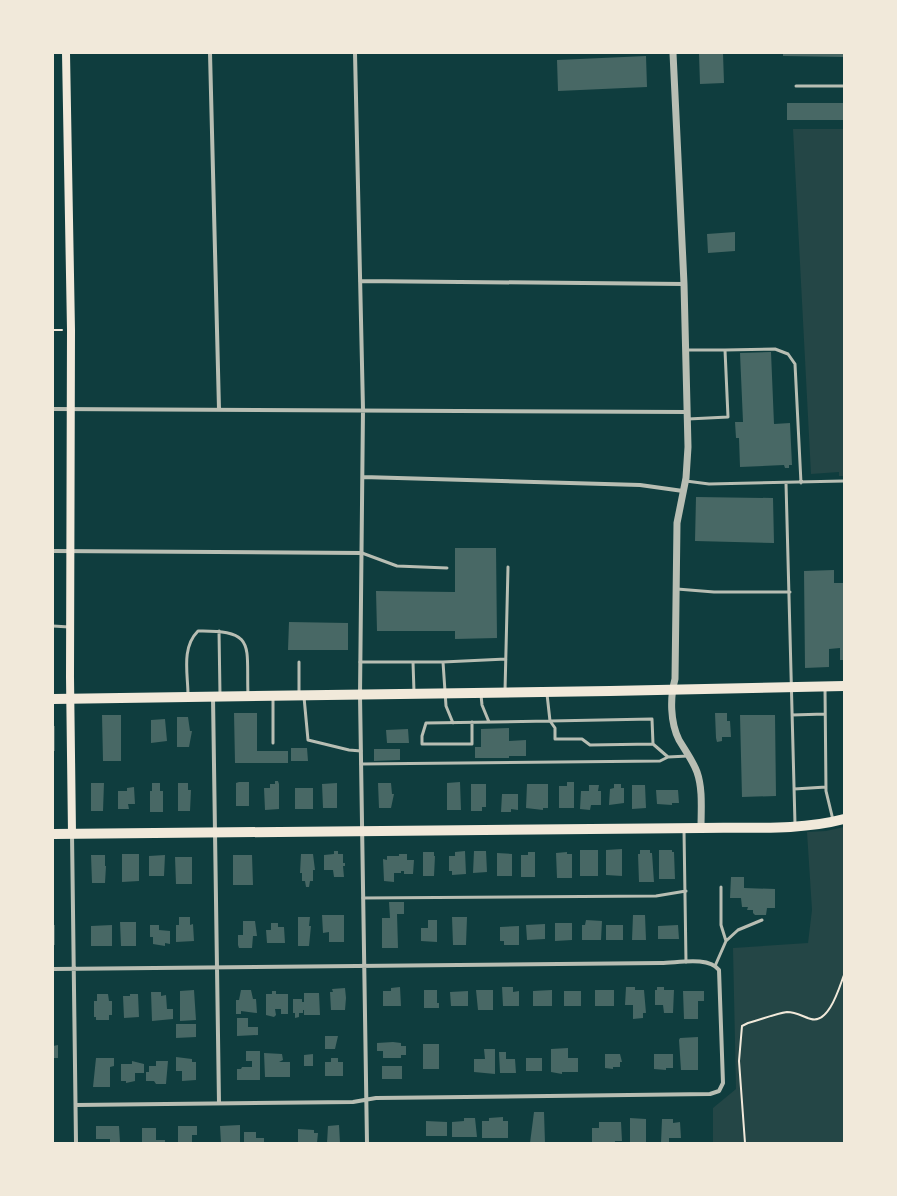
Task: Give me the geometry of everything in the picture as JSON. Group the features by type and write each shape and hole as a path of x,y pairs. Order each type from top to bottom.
{"main road":[{"path":"66,53 72,409 70,551 72,833"},
{"path":"53,698 445,694 844,686"},
{"path":"53,834 215,831 701,828 795,826 844,819"}],"street":[{"path":"210,53 219,408"},
{"path":"355,53 364,410 360,751 367,1143"},
{"path":"673,53 684,284 688,416 686,481 677,523 675,679 672,689 673,721 678,738 697,772 700,785 701,828"},
{"path":"360,281 684,284"},
{"path":"53,409 219,408 688,416"},
{"path":"363,478 640,485 683,491"},
{"path":"53,551 362,553"},
{"path":"216,697 215,831 219,1104"},
{"path":"72,833 76,1143"},
{"path":"53,969 707,962 719,970 723,1083 719,1090 710,1094 496,1096 366,1099 353,1102 76,1105"}],"lane":[{"path":"796,86 844,86"},
{"path":"686,350 775,349 788,354 795,364 801,483"},
{"path":"688,416 728,417 725,350"},
{"path":"686,481 708,484 844,481"},
{"path":"786,483 795,826"},
{"path":"362,553 397,566 447,568"},
{"path":"505,693 508,567"},
{"path":"675,589 714,592 790,592"},
{"path":"53,626 70,626"},
{"path":"216,697 219,631"},
{"path":"188,697 187,649 190,639 198,632 219,631 237,634 246,646 248,696"},
{"path":"360,662 444,662 506,659"},
{"path":"299,662 308,740 348,750 360,751"},
{"path":"413,662 414,694"},
{"path":"444,662 446,706 453,723"},
{"path":"825,686 826,787 833,821"},
{"path":"547,692 550,721 555,728 555,739 582,739 590,745 653,744 668,757"},
{"path":"481,693 482,705 489,722"},
{"path":"273,696 273,743"},
{"path":"792,715 825,714"},
{"path":"472,722 472,744 422,744 422,736 426,723 453,723 472,722 652,719 653,744"},
{"path":"361,764 660,761 668,757 688,756"},
{"path":"794,789 826,787"},
{"path":"684,828 686,962"},
{"path":"721,887 720,926 726,941"},
{"path":"363,898 656,896 686,891"},
{"path":"715,966 726,941 738,930 762,920"}],"path":[{"path":"746,1143 739,1061 742,1026 787,1012 799,1014 810,1019 819,1018 827,1014 844,976"}],"shaded area":[{"path":"793,129 844,129 844,476 839,476 839,472 811,474"},
{"path":"844,827 844,1143 713,1143 713,1108 736,1089 733,948 808,943 812,910 807,832 826,831"}],"building":[{"path":"699,53 723,53 724,83 700,84"},
{"path":"783,53 844,53 844,57 783,56"},
{"path":"646,56 647,87 558,91 557,60"},
{"path":"787,103 844,103 844,120 787,120"},
{"path":"735,232 735,251 708,253 707,234"},
{"path":"771,352 774,424 790,423 792,465 789,465 789,468 785,468 784,465 740,467 739,438 736,438 735,422 743,422 740,353"},
{"path":"696,497 773,498 774,543 695,541"},
{"path":"455,548 496,548 497,638 455,639 455,631 377,631 376,591 455,592"},
{"path":"834,570 834,583 844,583 844,660 840,660 840,648 829,649 829,667 805,668 804,571"},
{"path":"289,622 348,623 348,650 288,650"},
{"path":"234,713 257,713 257,751 288,751 288,763 235,763"},
{"path":"715,713 727,713 727,721 730,721 731,737 722,737 722,741 717,742 716,738"},
{"path":"102,715 121,715 121,761 103,761"},
{"path":"740,715 775,715 776,796 742,797"},
{"path":"177,717 188,717 190,731 192,731 189,747 177,747"},
{"path":"165,719 167,741 151,743 151,720"},
{"path":"53,726 55,726 55,751 53,751"},
{"path":"509,728 509,741 526,740 526,756 509,756 509,758 475,758 475,747 481,747 481,729"},
{"path":"408,729 409,743 387,743 386,730"},
{"path":"291,748 307,748 308,761 291,761"},
{"path":"374,749 400,749 400,760 374,761"},
{"path":"275,781 278,781 279,784 279,809 265,810 264,788 270,788 270,784 275,784"},
{"path":"249,782 249,806 236,806 236,783"},
{"path":"460,782 461,810 447,810 447,783"},
{"path":"567,782 574,782 574,808 559,808 559,786 567,786"},
{"path":"91,783 104,783 103,811 91,811"},
{"path":"152,783 160,783 160,791 163,791 163,812 150,812 150,791 152,791"},
{"path":"178,783 188,783 188,790 191,790 190,811 178,811"},
{"path":"337,783 337,808 323,808 322,784"},
{"path":"378,783 391,783 392,794 394,794 391,808 379,808"},
{"path":"471,784 486,784 486,807 482,807 482,811 471,811"},
{"path":"527,784 548,784 548,808 543,808 543,810 526,808"},
{"path":"614,784 621,784 621,788 624,788 624,803 609,805 610,789 614,788"},
{"path":"589,785 599,785 598,791 601,791 601,805 591,805 590,810 580,809 581,791 589,791"},
{"path":"632,785 645,785 646,808 632,809"},
{"path":"134,787 135,804 128,804 129,809 118,809 118,791 127,791 127,788"},
{"path":"295,788 313,788 313,809 295,809"},
{"path":"656,790 678,790 679,803 672,803 672,805 657,804"},
{"path":"502,794 518,794 518,810 511,809 511,812 501,812"},
{"path":"622,849 622,876 606,875 606,850"},
{"path":"580,850 598,850 598,876 580,876"},
{"path":"640,850 650,850 650,853 652,853 654,882 639,882 638,854 640,854"},
{"path":"659,850 672,850 672,852 674,852 675,879 659,879"},
{"path":"334,851 338,851 338,854 343,854 343,863 345,863 345,866 343,866 344,877 334,877 333,870 324,870 324,855 334,854"},
{"path":"465,851 466,874 452,875 452,871 449,871 449,856 455,856 455,852"},
{"path":"474,851 486,851 487,872 473,873"},
{"path":"423,852 434,852 434,876 423,876"},
{"path":"528,852 535,852 535,877 521,877 521,855 528,855"},
{"path":"567,852 567,854 572,854 572,878 557,878 556,853"},
{"path":"497,853 512,854 512,876 497,876"},
{"path":"122,854 139,854 139,881 122,882"},
{"path":"301,854 313,854 315,870 313,870 313,881 310,881 309,887 306,887 305,881 302,881 302,873 300,873"},
{"path":"399,854 407,854 407,860 414,860 413,874 404,874 404,871 401,871 401,873 394,873 394,882 384,881 383,859 387,860 387,856 399,856"},
{"path":"91,855 105,855 105,883 92,883"},
{"path":"165,855 164,876 149,876 149,856"},
{"path":"233,855 252,855 253,885 233,885"},
{"path":"175,857 192,857 192,884 176,884"},
{"path":"731,877 744,877 744,888 775,889 775,908 767,908 766,915 755,915 753,910 747,910 748,907 742,907 741,898 730,898"},
{"path":"389,902 404,902 404,914 397,914 398,948 382,948 382,918 390,918"},
{"path":"322,915 344,915 344,942 329,942 329,932 323,933"},
{"path":"633,915 645,915 646,940 632,940"},
{"path":"179,917 190,917 190,925 193,924 194,941 176,942 176,925 179,925"},
{"path":"298,917 310,917 309,926 311,926 309,946 298,946"},
{"path":"452,917 467,917 466,945 453,945"},
{"path":"428,920 437,920 437,942 421,941 421,928 428,928"},
{"path":"586,920 602,921 601,940 582,940 582,925 585,925"},
{"path":"243,921 255,921 257,936 253,936 252,948 239,948 238,945 238,935 243,935"},
{"path":"120,922 136,922 136,946 121,946"},
{"path":"271,923 278,923 278,927 284,927 285,943 267,943 266,930 271,930"},
{"path":"555,923 572,923 572,940 555,941"},
{"path":"545,924 545,939 527,940 526,925"},
{"path":"53,925 55,925 55,945 53,945"},
{"path":"112,925 112,946 91,946 91,926"},
{"path":"150,925 159,925 159,930 170,931 170,944 165,943 165,946 153,944 153,937 150,937"},
{"path":"606,925 623,925 623,940 606,940"},
{"path":"678,925 679,939 658,939 658,926"},
{"path":"519,926 519,945 504,945 504,941 500,941 500,927"},
{"path":"400,987 401,1006 383,1006 383,991 391,991 391,988"},
{"path":"502,987 513,987 513,992 519,991 519,1006 503,1006"},
{"path":"626,987 635,987 635,990 644,990 646,1013 643,1013 643,1018 633,1019 633,1005 625,1005"},
{"path":"657,987 664,987 664,990 674,990 673,1013 664,1013 663,1005 655,1005 655,990 657,990"},
{"path":"345,988 345,1010 331,1010 330,992 333,992 332,989"},
{"path":"194,990 196,1020 180,1021 180,991"},
{"path":"241,990 251,990 253,999 256,999 257,1013 241,1011 241,1014 236,1014 236,1000 239,1000"},
{"path":"424,990 437,990 437,1003 439,1003 439,1008 424,1008"},
{"path":"476,990 493,990 493,1010 478,1010"},
{"path":"552,990 552,1006 533,1006 533,991"},
{"path":"595,990 614,990 614,1006 595,1006"},
{"path":"272,991 276,991 276,994 288,994 288,1014 281,1014 281,1009 275,1009 276,1015 274,1017 266,1015 266,994 272,994"},
{"path":"468,991 468,1006 451,1006 450,992"},
{"path":"564,991 581,991 581,1006 564,1006"},
{"path":"683,991 704,991 704,1001 698,1001 698,1019 684,1019"},
{"path":"151,992 161,992 161,996 166,995 167,1009 173,1009 173,1019 152,1021"},
{"path":"304,993 319,993 320,1015 304,1015 303,1010 303,1013 299,1013 299,1017 295,1018 295,1013 293,1013 293,999 302,999 302,1002 304,1002"},
{"path":"97,994 108,994 109,1001 112,1001 112,1015 109,1015 109,1020 96,1020 96,1017 94,1017 94,1001 97,1001"},
{"path":"130,994 138,994 139,1017 124,1018 123,996 130,996"},
{"path":"237,1018 248,1018 248,1027 258,1027 258,1035 237,1036"},
{"path":"176,1024 196,1024 196,1037 176,1038"},
{"path":"325,1036 338,1036 335,1049 325,1049"},
{"path":"698,1037 698,1070 681,1070 680,1038"},
{"path":"377,1043 401,1043 401,1046 406,1046 406,1055 401,1055 401,1058 383,1058 383,1051 377,1051"},
{"path":"423,1044 439,1044 439,1069 423,1069"},
{"path":"58,1045 58,1058 53,1058 53,1046"},
{"path":"568,1048 568,1058 578,1058 578,1072 562,1072 562,1074 551,1072 551,1049"},
{"path":"484,1049 495,1049 495,1074 474,1072 474,1059 485,1059"},
{"path":"246,1051 260,1051 260,1080 237,1080 237,1069 241,1069 242,1067 252,1067 252,1061 246,1061"},
{"path":"499,1052 506,1052 506,1059 515,1059 516,1073 500,1073"},
{"path":"264,1053 282,1054 283,1060 279,1062 290,1062 290,1077 265,1077"},
{"path":"313,1054 313,1066 304,1066 304,1055"},
{"path":"605,1054 620,1054 622,1062 620,1062 620,1067 613,1067 613,1069 605,1068"},
{"path":"654,1054 673,1054 673,1068 666,1068 666,1070 654,1069"},
{"path":"176,1057 192,1059 192,1062 196,1062 196,1080 182,1081 182,1071 176,1071"},
{"path":"96,1058 114,1058 114,1066 110,1067 110,1087 93,1087"},
{"path":"331,1058 338,1058 338,1062 343,1062 343,1076 325,1076 325,1062 331,1062"},
{"path":"526,1058 542,1058 542,1071 526,1071"},
{"path":"132,1061 144,1064 144,1073 135,1073 135,1081 126,1083 126,1081 121,1081 121,1064 132,1064"},
{"path":"156,1061 168,1061 166,1084 156,1084 154,1081 146,1081 146,1072 149,1072 149,1066 156,1066"},
{"path":"382,1066 402,1066 402,1079 382,1079"},
{"path":"534,1112 544,1112 545,1143 530,1143"},
{"path":"503,1117 503,1121 508,1121 508,1138 482,1138 482,1121 489,1121 489,1118"},
{"path":"464,1118 475,1118 477,1137 452,1137 452,1122 464,1121"},
{"path":"630,1118 646,1119 646,1143 630,1143"},
{"path":"662,1119 673,1119 673,1123 680,1122 681,1138 669,1138 669,1142 661,1143"},
{"path":"426,1121 447,1122 447,1136 426,1136"},
{"path":"599,1122 621,1122 622,1141 615,1141 615,1143 592,1143 592,1128 599,1128"},
{"path":"240,1125 240,1143 221,1143 220,1126"},
{"path":"339,1125 340,1143 327,1143 328,1126"},
{"path":"96,1126 119,1126 120,1142 110,1142 110,1139 96,1139"},
{"path":"178,1126 197,1126 197,1135 192,1135 192,1143 178,1143"},
{"path":"142,1128 156,1128 156,1140 165,1140 165,1143 142,1143"},
{"path":"298,1129 314,1130 314,1133 318,1133 317,1143 298,1143"},
{"path":"244,1132 256,1132 256,1138 264,1138 264,1143 244,1143"}]}
